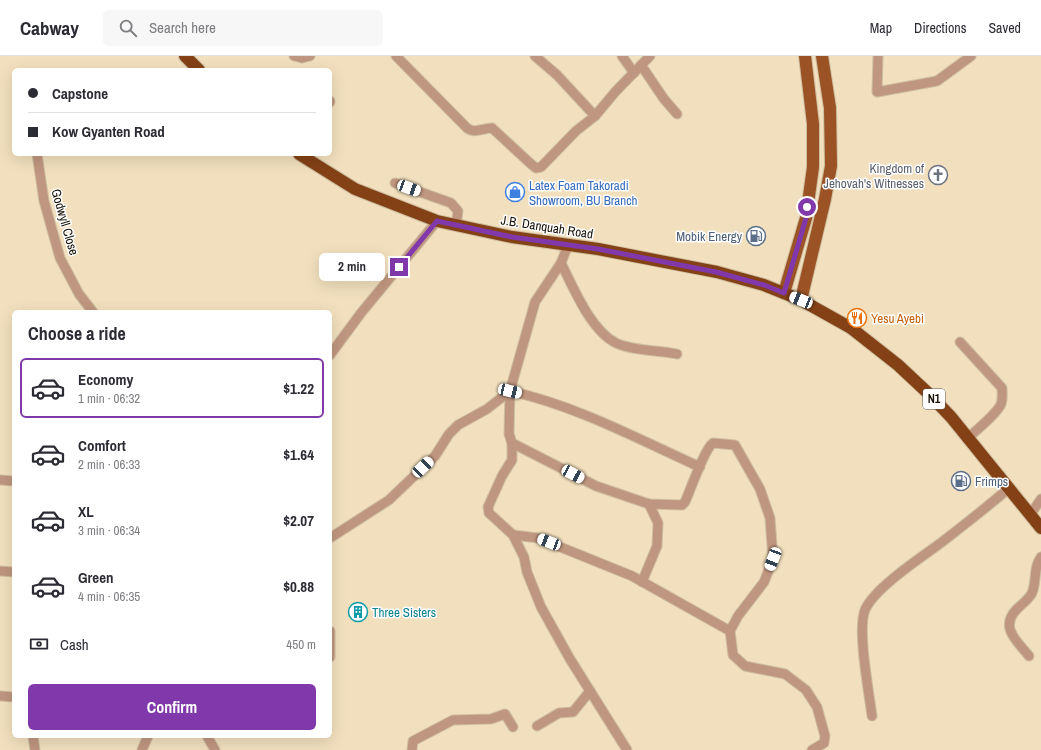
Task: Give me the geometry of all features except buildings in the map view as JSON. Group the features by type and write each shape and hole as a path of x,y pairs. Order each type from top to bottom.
{"highway":[{"path":"185,56 197,68"},
{"name":"J.B. Danquah Road","path":"302,156 355,189 437,221 512,237 568,245 716,272 764,285 801,300"},
{"name":"N1","path":"801,300 851,328 898,365 951,417 967,439 1041,528"}],"main road":[{"path":"784,293 806,218 813,167 812,124 805,56"},
{"path":"801,300 825,199 831,166 830,108 822,56"}],"street":[{"path":"294,56 302,58 310,56"},
{"path":"396,56 467,128 475,131 492,128 536,168 541,167 576,131 595,116 650,56"},
{"path":"535,56 557,75 595,116"},
{"path":"622,56 634,74"},
{"path":"878,56 878,92 937,81 971,56"},
{"path":"958,67 959,56"},
{"path":"641,65 664,99 677,114"},
{"name":"Godwyll Close","path":"38,156 44,201 60,258 80,294 92,310"},
{"path":"395,183 451,203 458,211 456,226"},
{"path":"332,352 361,313 437,221"},
{"path":"568,245 561,263 535,302 510,391 509,434 512,443 512,460 502,476 488,507 489,513 513,535 524,558 527,572 541,607 570,659 627,750"},
{"path":"561,263 580,302 602,333 616,343 634,348 661,350 677,354"},
{"path":"960,342 1002,388 1002,403 998,409 967,439"},
{"path":"510,391 584,414 700,467"},
{"path":"332,537 389,500 435,456 449,434 458,425 487,409 510,391"},
{"path":"512,443 596,486 649,504 682,505 685,502 710,445 713,443 735,445 760,489 770,518 773,559 764,582 738,616 730,631 733,655 745,666 785,674 806,690 817,707 825,736 824,743 812,750"},
{"path":"0,480 12,481"},
{"path":"872,716 862,634 865,611 872,597 914,562 953,534 1008,489"},
{"path":"1030,515 1041,499"},
{"path":"642,582 657,546 658,523 649,504"},
{"path":"513,535 538,538 632,576 730,631"},
{"path":"1029,656 1010,634 1008,624 1014,612 1032,594 1035,584 1036,568 1041,557"},
{"path":"0,571 12,572"},
{"path":"537,726 559,713 573,712 590,691"},
{"path":"0,696 12,697"},
{"path":"412,750 413,740 453,720 491,719 505,714 513,727"},
{"path":"33,738 35,750"},
{"path":"142,750 147,738"},
{"path":"208,738 215,750"}],"place":[{"name":"Kingdom of Jehovah's Witnesses","path":"938,175"},
{"name":"Latex Foam Takoradi Showroom, BU Branch","path":"515,192"},
{"name":"Mobik Energy","path":"756,236"},
{"name":"Yesu Ayebi","path":"857,318"},
{"name":"Frimps","path":"961,481"},
{"name":"Three Sisters","path":"358,612"}],"route":[{"path":"399,267 437,221 512,237 598,249 716,272 764,285 784,293 806,218 807,207"}]}
